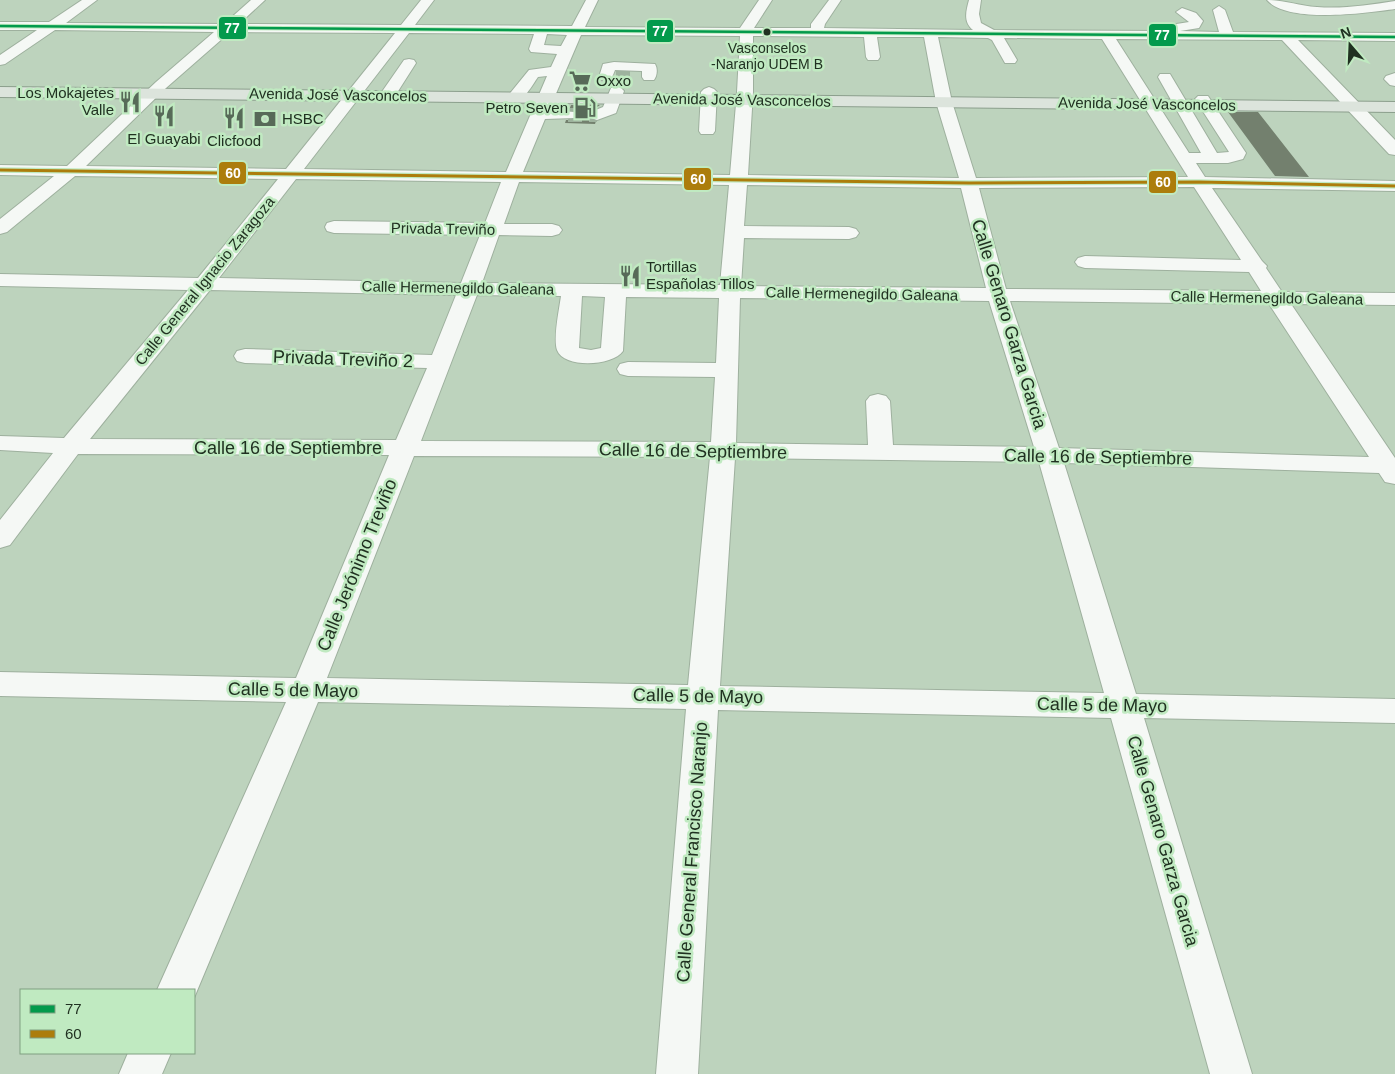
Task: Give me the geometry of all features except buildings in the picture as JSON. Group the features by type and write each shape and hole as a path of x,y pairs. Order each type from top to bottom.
{"main road":[{"name":"Avenida José Vasconcelos","path":"0,84 158,89 390,92 547,101 608,89 644,86 709,96 1147,101 1182,106 1208,107 1395,100"},
{"name":"Avenida José Vasconcelos","path":"0,92 158,89"},
{"name":"Avenida José Vasconcelos","path":"1349,103 1395,107"}],"street":[{"path":"0,61 90,0"},
{"path":"0,228 71,171 158,89 258,0"},
{"name":"Calle General Ignacio Zaragoza","path":"0,539 428,0"},
{"name":"Calle Jerónimo Treviño","path":"177,989 307,690 441,362 512,177 547,101 566,50 592,0"},
{"path":"748,31 747,25 766,0"},
{"path":"817,31 818,24 835,0"},
{"path":"975,0 972,14 976,25 999,40 1010,60"},
{"path":"1273,0 1289,6 1328,11 1395,5"},
{"path":"1218,10 1227,35"},
{"path":"1011,24 1018,27 1052,31 1107,35 1171,32 1194,25 1196,20 1182,12"},
{"path":"0,26 930,33 1052,31 1395,37"},
{"path":"542,29 536,49 566,50"},
{"name":"Calle General Francisco Naranjo","path":"677,1074 703,696 723,450 730,292 740,179 748,31"},
{"path":"870,32 874,57"},
{"name":"Calle Genaro Garza Garcia","path":"930,33 943,98 969,183 998,296 1049,455 1231,1074"},
{"path":"1107,35 1199,182 1257,266 1276,298 1391,471"},
{"path":"1286,36 1395,150"},
{"path":"390,92 409,63"},
{"path":"597,115 607,112 608,67 650,67 644,86"},
{"path":"547,101 534,73 558,72"},
{"path":"1165,77 1212,158"},
{"path":"707,130 709,96"},
{"path":"1182,106 1208,107 1238,153 1235,157 1184,158"},
{"path":"0,170 969,183 1199,182 1395,186"},
{"name":"Privada Treviño","path":"334,227 552,230"},
{"path":"736,232 849,233"},
{"path":"1085,262 1257,266"},
{"name":"Calle Hermenegildo Galeana","path":"0,280 998,296 1395,300"},
{"path":"572,289 567,344 569,352 576,356 600,357 612,351 616,290"},
{"name":"Privada Treviño 2","path":"246,356 441,362"},
{"path":"628,369 726,370"},
{"path":"878,401 881,453"},
{"name":"Calle 16 de Septiembre","path":"0,443 72,446 723,450 1049,455 1391,471"},
{"name":"Calle 5 de Mayo","path":"0,684 703,696 1395,711"},
{"path":"140,1074 150,1054"}],"path":[{"path":"302,101 318,83"}],"tunnel":[{"path":"616,77 634,77"},
{"path":"568,115 597,115"}],"transit line":[{"name":"77","path":"0,26 1395,37"},
{"name":"60","path":"0,170 969,183 1199,182 1395,186"}],"place":[{"name":"Vasconselos -Naranjo UDEM B","path":"767,32"},
{"name":"Oxxo","path":"580,81"},
{"name":"Los Mokajetes Valle","path":"130,102"},
{"name":"Petro Seven","path":"585,108"},
{"name":"El Guayabi","path":"164,116"},
{"name":"Clicfood","path":"234,118"},
{"name":"HSBC","path":"265,119"},
{"name":"Tortillas Españolas Tillos","path":"630,276"}]}
